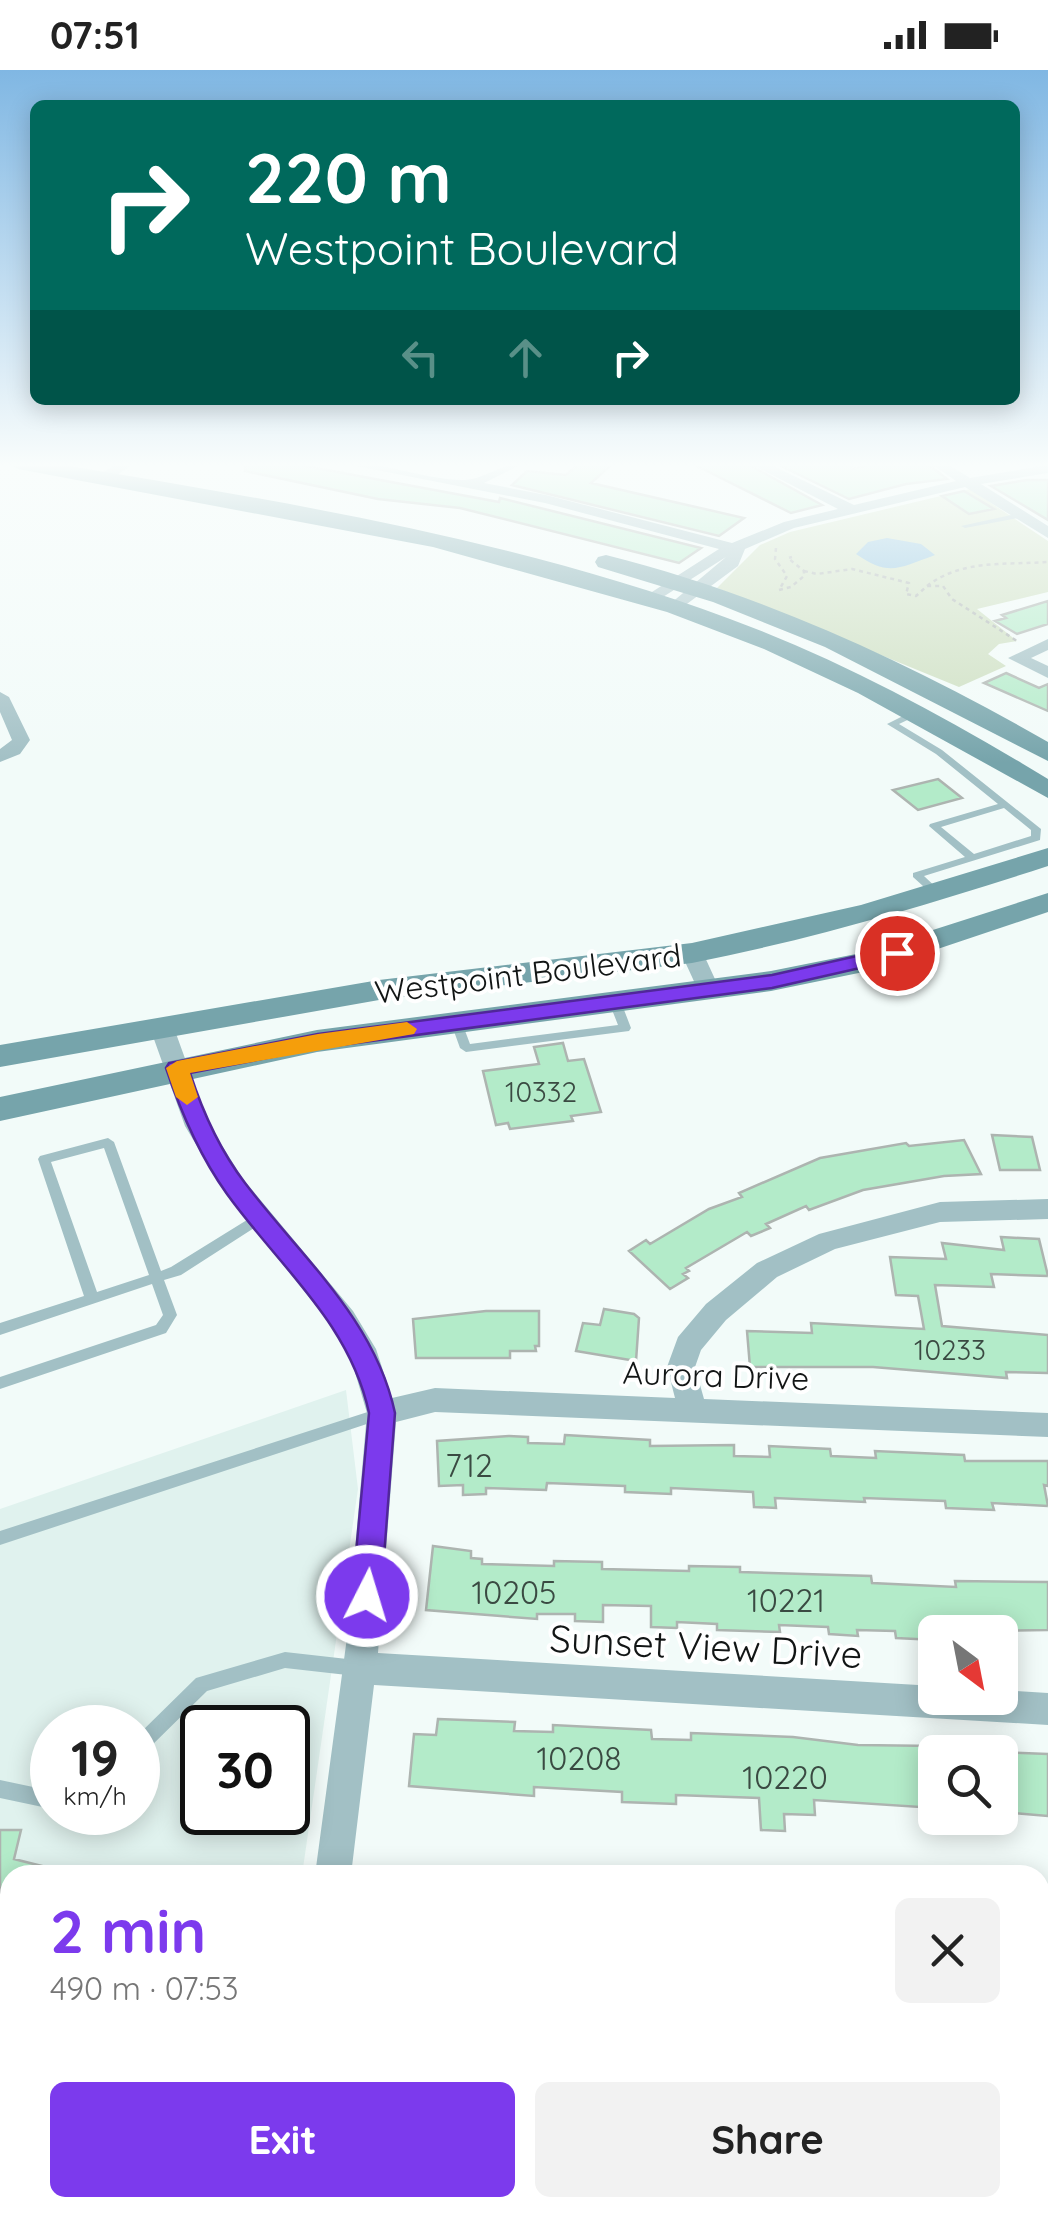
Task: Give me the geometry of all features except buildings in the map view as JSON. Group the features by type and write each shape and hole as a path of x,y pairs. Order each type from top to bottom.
{"main road":[{"path":"526,563 676,607 750,636 915,713 1048,790"},
{"path":"610,563 677,580 863,654 1048,754"},
{"name":"Westpoint Boulevard","path":"0,1056 379,990 692,953 830,924 936,892 1026,845"},
{"name":"Westpoint Boulevard","path":"0,1109 177,1068 318,1041 708,990 867,962 1048,902"}],"street":[{"path":"649,599 704,563"},
{"path":"676,607 732,563"},
{"path":"1048,644 1017,658 1048,672"},
{"path":"0,697 21,740 13,750 0,756"},
{"path":"692,953 708,990"},
{"path":"162,1028 197,1126 234,1186 342,1320 362,1350 376,1383 382,1413 359,1668 334,1865"},
{"path":"692,1408 681,1367 688,1345 716,1312 767,1270 828,1241 940,1212 1048,1209"},
{"name":"Aurora Drive","path":"382,1413 436,1400 1048,1426"},
{"name":"Sunset View Drive","path":"359,1668 1048,1709"}],"lane":[{"path":"915,713 892,724 939,752 1036,829 1036,838 1026,845 994,846 972,858 917,876 936,892"},
{"path":"972,858 934,826 1005,805"},
{"path":"981,812 993,821"},
{"path":"960,818 972,828"},
{"path":"0,1383 162,1329 170,1315 108,1142 44,1159 92,1298"},
{"path":"0,1329 176,1271 260,1218"},
{"path":"0,1538 382,1413"},
{"path":"160,1725 202,1684 285,1660 359,1668"},
{"path":"0,1788 30,1795"}],"path":[{"path":"777,563 786,576 779,590 791,587 804,576 804,571"},
{"path":"791,563 818,574 852,569 909,584 906,594 916,596 943,575 969,566 1020,563"},
{"path":"926,586 943,586 952,599 1017,640"}],"shaded area":[{"path":"346,1390 358,1489 310,1820 310,1705 180,1705 180,1835 308,1835 303,1865 0,1865 0,1509"}],"green space":[{"path":"742,563 1048,563 1048,592 977,609 1017,641 999,644 988,654 1006,666 959,687 717,588"}],"water":[{"path":"871,563 914,563 894,568"}],"slow traffic":[{"path":"187,1097 177,1068 318,1041 407,1029"}],"route":[{"path":"367,1596 382,1413 376,1383 362,1350 342,1320 234,1186 197,1126 177,1068 318,1041 772,982 897,953"}]}
